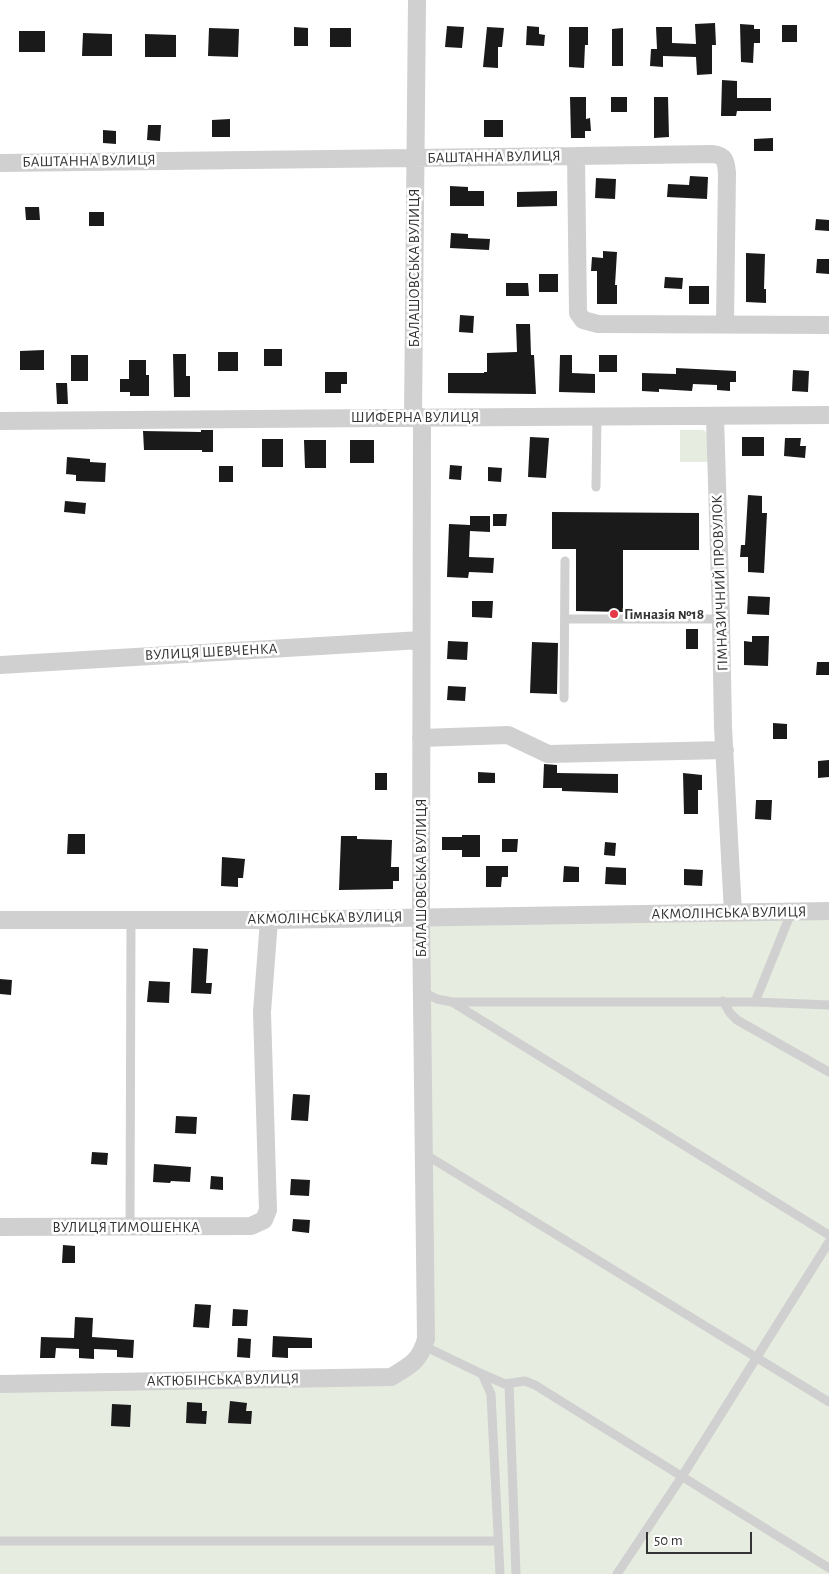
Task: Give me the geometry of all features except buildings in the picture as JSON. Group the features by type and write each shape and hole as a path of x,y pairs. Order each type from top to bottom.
{"street":[{"name":"БАЛАШОВСЬКА ВУЛИЦЯ","path":"417,0 415,157 421,640 421,991 425,1342"},
{"path":"576,156 712,154 723,157 727,173 725,323"},
{"name":"БАШТАННА ВУЛИЦЯ","path":"0,163 576,156 578,306 583,320 598,324 725,323 829,325"},
{"name":"ШИФЕРНА ВУЛИЦЯ","path":"0,422 829,415"},
{"name":"ГІМНАЗИЧНИЙ ПРОВУЛОК","path":"715,416 725,750 733,913"},
{"name":"ВУЛИЦЯ ШЕВЧЕНКА","path":"0,665 421,640"},
{"path":"421,738 508,735 548,754 725,750"},
{"name":"АКМОЛІНСЬКА ВУЛИЦЯ","path":"0,920 269,920 421,916 791,913 829,911"},
{"name":"ВУЛИЦЯ ТИМОШЕНКА","path":"0,1227 251,1226 264,1220 268,1210 262,1012 269,920"},
{"name":"АКТЮБІНСЬКА ВУЛИЦЯ","path":"0,1384 391,1377 416,1361 425,1342"}],"lane":[{"path":"596,487 597,417"},
{"path":"564,698 565,561"},
{"path":"565,619 721,619"},
{"path":"754,1002 791,913"},
{"path":"130,1226 131,919"},
{"path":"421,991 437,999 452,1002 723,1001 829,1005"},
{"path":"723,1001 730,1013 738,1020 829,1072"},
{"path":"452,1002 829,1235"},
{"path":"423,1153 829,1402"},
{"path":"617,1574 682,1478 829,1242"},
{"path":"425,1342 499,1382 509,1384 525,1381 535,1385 829,1568"},
{"path":"482,1374 491,1394 500,1574"},
{"path":"509,1384 516,1574"},
{"path":"0,1541 498,1541"}],"shaded area":[{"path":"680,430 702,430 708,432 711,462 680,462"},
{"path":"829,913 829,1574 0,1574 0,1384 391,1377 422,1352 421,916"}],"place":[{"name":"Гімназія №18","path":"614,614"}]}
